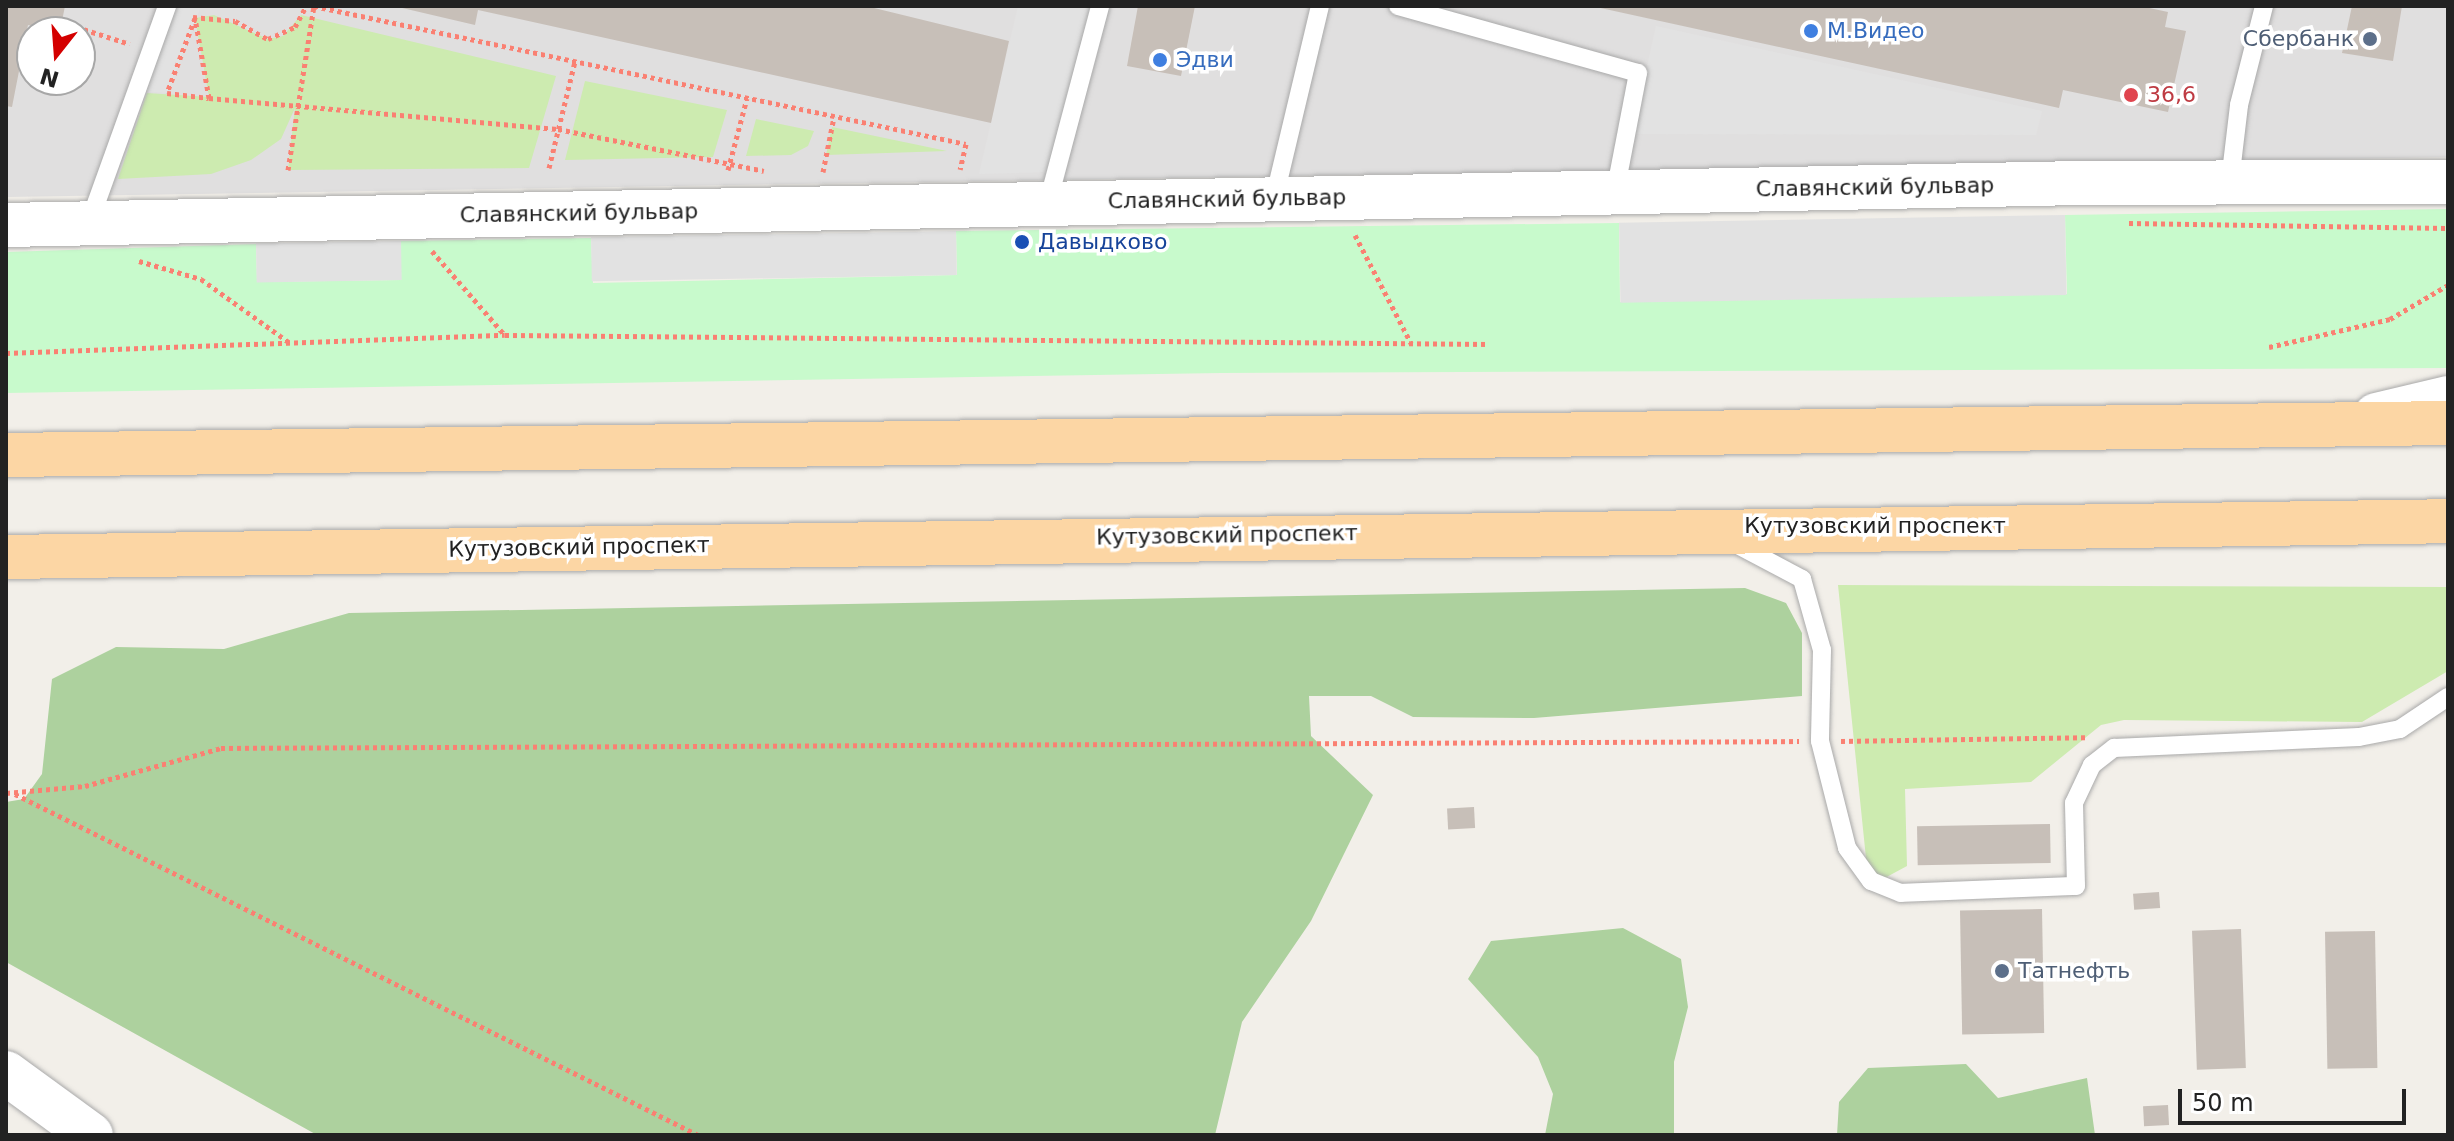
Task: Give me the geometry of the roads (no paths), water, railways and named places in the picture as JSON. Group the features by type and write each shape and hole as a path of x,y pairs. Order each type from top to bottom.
{"main road":[{"path":"6,455 2448,423"},
{"name":"Кутузовский проспект","path":"6,557 1688,528 2448,521"}],"street":[{"name":"Славянский бульвар","path":"6,225 2230,181 2448,182"},
{"path":"2349,422 2448,398"},
{"path":"6,1073 91,1135"}],"lane":[{"path":"1274,199 1320,6"},
{"path":"1398,6 1638,73 1615,192"},
{"path":"2230,181 2239,105 2264,6"},
{"path":"89,223 167,7"},
{"path":"1048,202 1097,7"},
{"path":"1688,528 1754,550 1802,579 1822,650 1820,741 1847,848 1871,881 1901,893 2076,886 2074,803 2092,765 2114,748 2359,737 2400,729 2448,697"}],"place":[{"name":"М.Видео","path":"1811,31"},
{"name":"Сбербанк","path":"2370,39"},
{"name":"Эдви","path":"1160,60"},
{"name":"36,6","path":"2131,95"},
{"name":"Давыдково","path":"1022,242"},
{"name":"Татнефть","path":"2002,971"}]}
